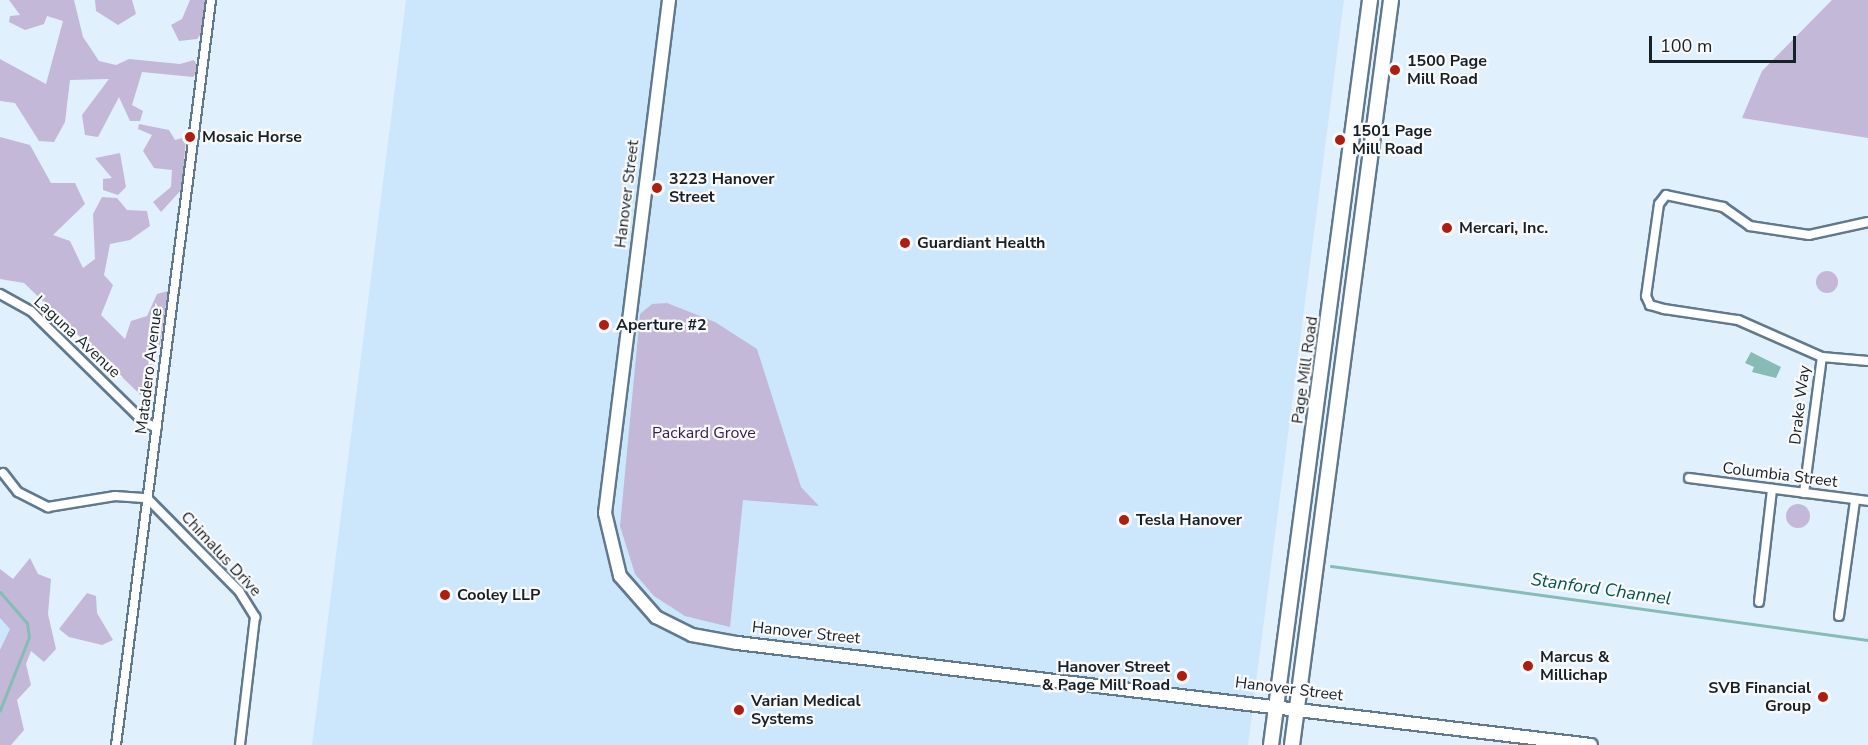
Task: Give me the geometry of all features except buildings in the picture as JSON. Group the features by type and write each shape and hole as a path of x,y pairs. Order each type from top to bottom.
{"main road":[{"name":"Page Mill Road","path":"1271,745 1370,0"},
{"path":"1292,745 1391,0"},
{"path":"1347,177 1365,201"}],"street":[{"name":"Matadero Avenue","path":"116,745 211,0"},
{"name":"Hanover Street","path":"669,0 605,513 610,552 632,594 667,625 704,638 1276,704 1591,745"},
{"path":"1868,222 1809,235 1743,224 1723,207 1698,198 1662,197 1647,301 1664,309 1738,320 1822,357 1868,361"},
{"name":"Laguna Avenue","path":"0,294 31,311 144,422 158,428"},
{"name":"Drake Way","path":"1804,493 1822,357"},
{"path":"3,473 18,492 48,507 115,496 147,498"},
{"name":"Columbia Street","path":"1689,478 1868,501"},
{"path":"1759,602 1772,489"},
{"name":"Chimalus Drive","path":"147,498 251,606 253,641 240,745"},
{"path":"1839,616 1855,500"}],"shaded area":[{"path":"406,0 1344,0 1248,745 312,745"},
{"path":"1751,352 1781,367 1776,378 1752,372 1754,367 1745,363"},
{"path":"0,614 14,629 0,669"}],"green space":[{"path":"9,0 74,0 83,37 99,61 116,65 129,59 180,64 194,60 199,69 193,77 142,72 132,105 143,111 140,121 130,121 119,97 98,137 85,135 82,115 109,79 70,80 65,122 54,142 39,141 15,103 0,101 0,59 46,84 63,21 47,16 44,24 25,30 9,22 10,16 20,15"},
{"path":"95,0 132,0 136,14 118,25 96,11"},
{"path":"190,0 206,0 203,31 197,39 179,41 171,25 182,19"},
{"path":"1832,0 1868,0 1868,138 1742,118 1762,71"},
{"path":"139,124 169,130 175,140 186,137 182,189 161,212 153,202 171,187 172,170 154,168 143,151 152,135 138,129"},
{"path":"0,137 30,145 51,183 75,183 85,204 53,235 70,241 83,268 95,259 93,214 102,197 117,198 127,210 147,211 150,226 130,240 110,244 104,275 113,285 101,315 125,339 131,321 147,316 157,294 168,291 160,345 148,361 154,367 149,403 24,283 0,279"},
{"path":"120,153 126,187 118,195 103,190 103,179 112,178 95,158"},
{"path":"1827,271 1835,274 1838,282 1835,290 1827,293 1819,290 1816,282 1819,274"},
{"name":"Packard Grove","path":"667,303 715,322 757,349 801,487 819,506 743,500 730,627 685,616 654,596 635,574 620,526 640,314 652,304"},
{"path":"1798,504 1807,507 1810,516 1807,525 1798,528 1789,525 1786,516 1789,507"},
{"path":"30,558 38,574 51,579 48,614 56,649 44,662 31,651 26,664 31,685 17,700 24,730 11,745 0,745 0,650 10,629 0,618 0,569 13,579"},
{"path":"87,593 96,596 97,613 113,640 102,645 69,637 59,629"}],"waterway":[{"name":"Stanford Channel","path":"1331,566 1868,640"},
{"path":"0,592 27,623 29,637 0,710"}],"place":[{"name":"1500 Page Mill Road","path":"1395,70"},
{"name":"Mosaic Horse","path":"190,137"},
{"name":"1501 Page Mill Road","path":"1340,140"},
{"name":"3223 Hanover Street","path":"657,188"},
{"name":"Mercari, Inc.","path":"1447,228"},
{"name":"Guardiant Health","path":"905,243"},
{"name":"Aperture #2","path":"604,325"},
{"name":"Tesla Hanover","path":"1124,520"},
{"name":"Cooley LLP","path":"445,595"},
{"name":"Marcus & Millichap","path":"1528,666"},
{"name":"Hanover Street & Page Mill Road","path":"1182,676"},
{"name":"SVB Financial Group","path":"1823,697"},
{"name":"Varian Medical Systems","path":"739,710"}]}
